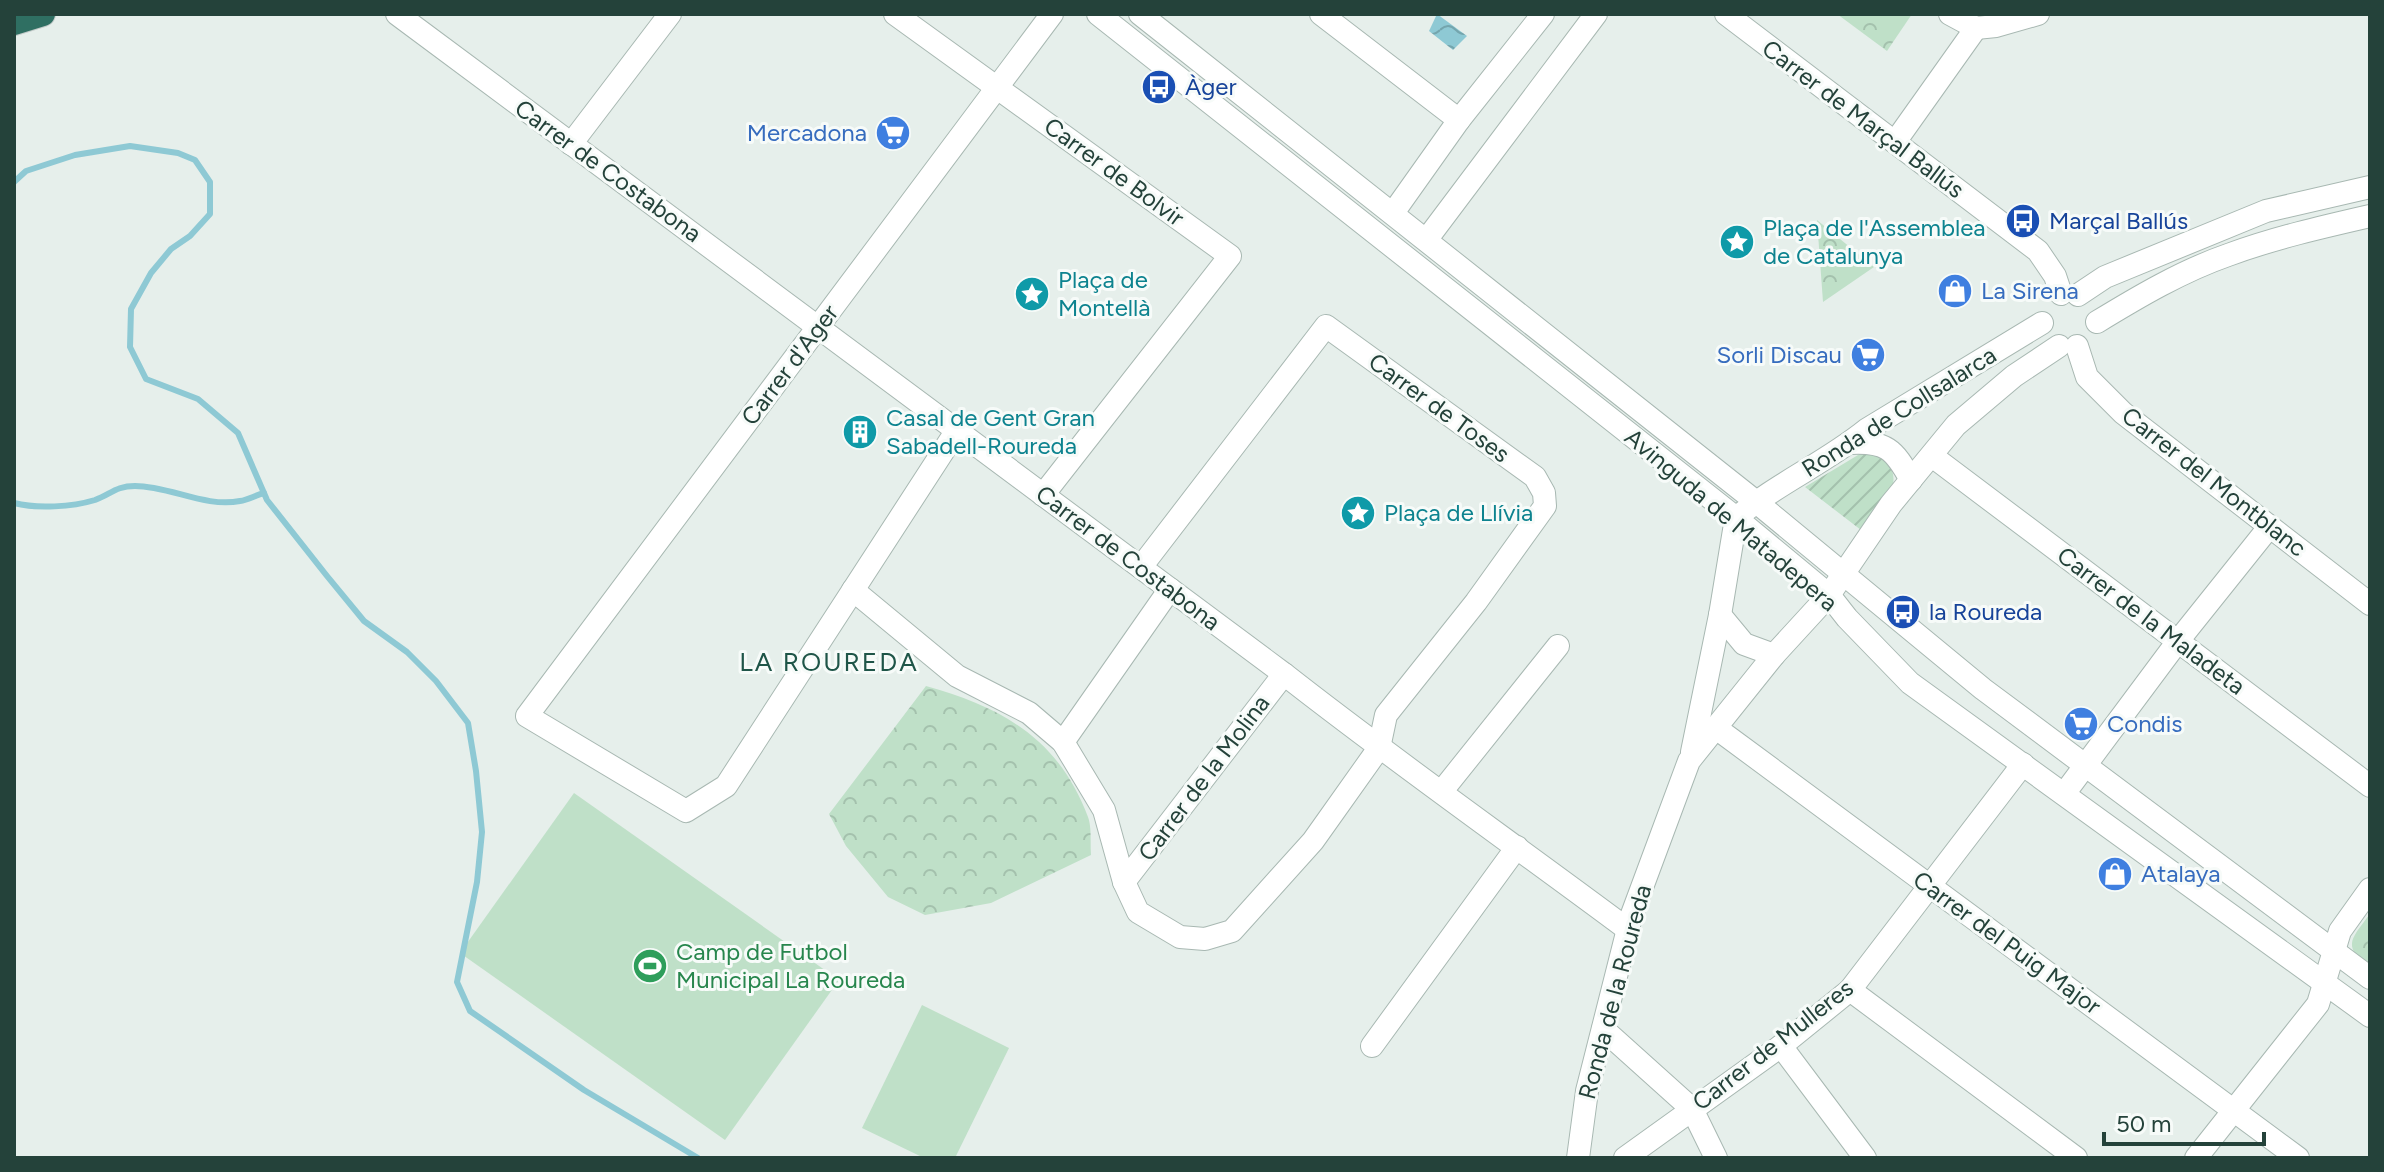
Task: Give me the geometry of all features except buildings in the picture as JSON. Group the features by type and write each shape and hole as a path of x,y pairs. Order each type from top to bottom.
{"highway":[{"path":"14,23 43,14"}],"street":[{"name":"Carrer de Costabona","path":"397,14 1141,567 1379,748 1442,791 1627,929"},
{"path":"571,144 670,14"},
{"name":"Carrer de Bolvir","path":"895,14 1230,256 1043,495"},
{"name":"Carrer d'Ager","path":"853,590 726,786 686,811 527,716 1052,14"},
{"name":"Avinguda de Matadepera","path":"1098,14 1736,518 1829,595 1910,683 2370,1016"},
{"name":"Avinguda de Matadepera","path":"1140,14 1755,501 1983,689 2370,978"},
{"path":"1321,14 1459,120"},
{"path":"1393,213 1459,120 1543,14"},
{"path":"1427,239 1596,14"},
{"name":"Carrer de Marçal Ballús","path":"1726,14 2038,251 2070,294"},
{"path":"1950,14 1976,28 1996,26 2038,14"},
{"path":"1895,142 1976,28"},
{"path":"2370,187 2266,211 2105,277 2046,306 2042,323 2047,336 2068,346 2091,337 2097,322 2171,280 2225,256 2290,234 2370,216"},
{"path":"2070,294 2092,306 2097,322"},
{"name":"Ronda de Collsalarca","path":"1736,518 1755,501 1866,430 2042,323"},
{"name":"Carrer de Toses","path":"1141,567 1326,326 1535,477 1544,493 1545,506 1476,602 1386,715 1379,748"},
{"name":"Ronda de Collsalarca","path":"1829,595 1891,504 1956,425 2035,360 2068,346"},
{"name":"Carrer del Montblanc","path":"2068,346 2087,377 2123,413 2370,604"},
{"path":"853,590 957,430"},
{"path":"1850,443 1872,442 1888,448 1897,455 1911,480"},
{"name":"Carrer de la Maladeta","path":"1932,456 2370,786"},
{"path":"1689,761 1720,615 1736,518"},
{"path":"2064,794 2178,641 2270,526"},
{"path":"1063,742 1170,589"},
{"name":"Carrer de la Molina","path":"853,590 957,676 1029,713 1063,742 1104,810 1124,882 1138,912 1180,937 1205,939 1232,931 1313,841 1379,748"},
{"name":"Ronda de la Roureda","path":"1578,1158 1583,1112 1627,929 1689,761 1774,655 1829,595"},
{"path":"1720,615 1744,644 1774,655"},
{"path":"1442,791 1558,646"},
{"name":"Carrer de la Molina","path":"1124,882 1284,674"},
{"name":"Carrer del Puig Major","path":"1716,728 2298,1158"},
{"name":"Carrer de Mulleres","path":"1625,1158 1781,1046 1850,990 2023,764"},
{"path":"1372,1046 1517,847"},
{"path":"2196,1158 2318,1004 2336,953 2340,931 2370,889"},
{"path":"1850,990 2076,1158"},
{"path":"1603,1029 1692,1109 1716,1158"},
{"path":"1781,1046 1865,1158"}],"green space":[{"path":"1837,14 1912,14 1887,51"},
{"path":"1817,220 1874,267 1823,302"},
{"path":"1863,452 1885,458 1892,471 1893,485 1861,530 1805,487"},
{"path":"926,686 954,694 1003,716 1044,747 1076,790 1088,817 1091,855 991,903 925,915 888,897 846,846 829,814"},
{"name":"Camp de Futbol Municipal La Roureda","path":"574,793 839,980 725,1140 460,953"},
{"path":"2370,914 2370,972 2356,955 2352,943"},
{"path":"922,1005 1009,1048 955,1158 924,1158 862,1128"}],"water":[{"path":"1437,14 1467,36 1453,50 1429,31"}],"waterway":[{"path":"14,182 26,171 75,155 130,146 178,153 195,160 210,182 210,214 190,236 171,249 151,273 131,309 130,347 146,379 198,399 238,433 267,500 327,576 364,621 407,652 436,681 468,723 482,832 477,882 457,982 470,1011 584,1090 698,1158"},
{"path":"14,503 44,507 76,504 95,500 123,487 135,486 214,502 243,500 264,493"}],"place":[{"name":"Àger","path":"1159,87"},
{"name":"Mercadona","path":"893,133"},
{"name":"Marçal Ballús","path":"2023,221"},
{"name":"Plaça de l'Assemblea de Catalunya","path":"1737,242"},
{"name":"La Sirena","path":"1955,291"},
{"name":"Plaça de Montellà","path":"1032,294"},
{"name":"Sorli Discau","path":"1868,355"},
{"name":"Casal de Gent Gran Sabadell-Roureda","path":"860,432"},
{"name":"Plaça de Llívia","path":"1358,513"},
{"name":"la Roureda","path":"1903,612"},
{"name":"Condis","path":"2081,724"},
{"name":"Atalaya","path":"2115,874"},
{"name":"Camp de Futbol Municipal La Roureda","path":"650,966"}],"district":[{"name":"LA ROUREDA","path":"829,662"}]}
